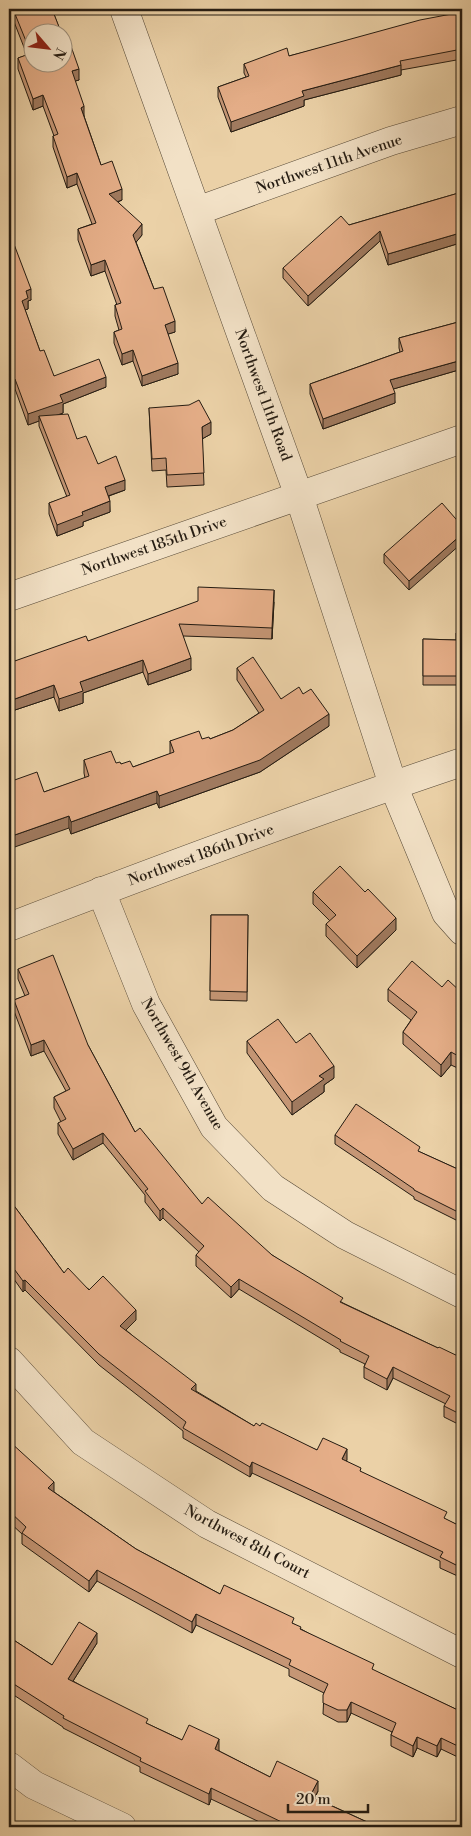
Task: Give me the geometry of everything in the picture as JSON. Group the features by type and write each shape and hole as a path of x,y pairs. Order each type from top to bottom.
{"street":[{"name":"Northwest 11th Road","path":"124,9 300,496 394,785 446,913 462,931"},
{"name":"Northwest 11th Avenue","path":"197,211 391,141 462,120"},
{"name":"Northwest 185th Drive","path":"11,588 300,496 462,439"},
{"name":"Northwest 186th Drive","path":"9,927 101,891 462,762"},
{"name":"Northwest 9th Avenue","path":"101,891 146,1004 214,1127 273,1188 345,1235 462,1294"},
{"name":"Northwest 8th Court","path":"9,1361 83,1442 207,1524 462,1654"},
{"path":"9,1766 34,1785 122,1827"}],"building":[{"path":"13,9 52,9 57,22 22,22 22,31"},
{"path":"462,12 462,49 400,61 401,65 302,91 304,96 231,122 218,87 249,76 244,64 287,48 289,56 420,20"},
{"path":"72,49 79,69 72,71"},
{"path":"22,57 22,69 18,58"},
{"path":"72,71 84,106 81,108 101,165 112,161 122,189 109,194 142,224 133,235 154,289 163,287 175,321 165,325 178,363 142,376 133,350 122,354 114,332 122,329 115,305 121,303 105,260 91,265 78,229 96,223 77,173 67,177 53,136 58,134 43,95 33,99 23,72"},
{"path":"462,192 462,223 458,224 460,233 388,254 380,231 308,296 283,268 341,216 349,225"},
{"path":"9,231 31,289 26,291 28,298 22,301 40,351 44,350 54,376 99,359 106,377 60,395 63,402 28,414 9,368"},
{"path":"462,321 462,360 390,380 395,393 323,419 310,384 403,351 399,338"},
{"path":"199,400 211,422 202,427 204,473 167,475 166,458 152,459 149,408 189,405"},
{"path":"68,414 77,439 86,436 98,464 116,456 125,480 105,487 110,501 82,512 83,515 57,525 49,503 70,495 39,416"},
{"path":"442,503 462,526 462,534 409,581 384,554"},
{"path":"198,587 274,590 272,628 179,624 191,658 148,674 143,660 80,682 83,691 59,699 54,685 12,700 9,703 9,663 86,636 88,641 198,601"},
{"path":"456,633 462,633 462,676 423,676 423,639 456,640"},
{"path":"253,657 281,699 299,687 303,694 311,689 329,714 260,760 159,796 157,791 71,822 69,816 9,837 9,782 37,772 44,792 89,776 84,760 111,751 116,763 120,762 121,764 130,761 133,767 174,752 170,741 199,731 202,739 209,737 210,739 233,730 264,710 237,668"},
{"path":"340,866 365,892 368,889 396,918 357,956 326,924 336,915 313,892"},
{"path":"211,915 248,915 247,992 210,991"},
{"path":"53,955 88,1045 135,1132 140,1128 202,1204 208,1197 272,1255 343,1298 340,1302 462,1358 462,1415 444,1406 450,1396 393,1367 387,1379 364,1367 369,1356 340,1341 239,1279 231,1287 196,1255 204,1246 163,1208 160,1211 145,1191 148,1189 103,1133 73,1149 58,1123 66,1119 54,1097 70,1089 44,1040 31,1045 14,1000 29,994 18,969"},
{"path":"412,961 442,987 448,980 462,993 462,1058 451,1052 441,1065 403,1032 417,1012 388,989"},
{"path":"278,1019 296,1043 310,1033 334,1066 319,1076 324,1079 292,1102 247,1041"},
{"path":"356,1104 420,1147 418,1151 462,1171 462,1214 414,1190 335,1135"},
{"path":"9,1199 64,1273 68,1268 89,1290 103,1276 136,1310 120,1326 196,1384 191,1389 254,1426 256,1423 260,1426 262,1423 317,1450 323,1438 347,1449 342,1459 361,1468 360,1471 447,1512 444,1518 462,1527 462,1568 440,1557 443,1552 252,1462 250,1467 183,1428 186,1422 99,1354 25,1280 23,1281 9,1262"},
{"path":"9,1441 54,1482 48,1488 136,1549 220,1594 224,1585 294,1618 292,1623 301,1627 300,1629 374,1664 372,1669 462,1712 462,1748 441,1738 437,1746 417,1737 413,1746 391,1735 396,1723 351,1702 347,1710 338,1710 323,1703 323,1695 328,1684 289,1665 291,1660 196,1614 192,1622 97,1570 89,1581 22,1533 26,1527 9,1511"},
{"path":"79,1622 97,1633 68,1679 148,1719 146,1723 182,1740 189,1725 219,1739 215,1749 270,1777 277,1761 318,1781 310,1796 378,1827 292,1827 211,1788 209,1794 140,1761 141,1758 63,1718 64,1716 9,1681 9,1637 52,1665"}]}
